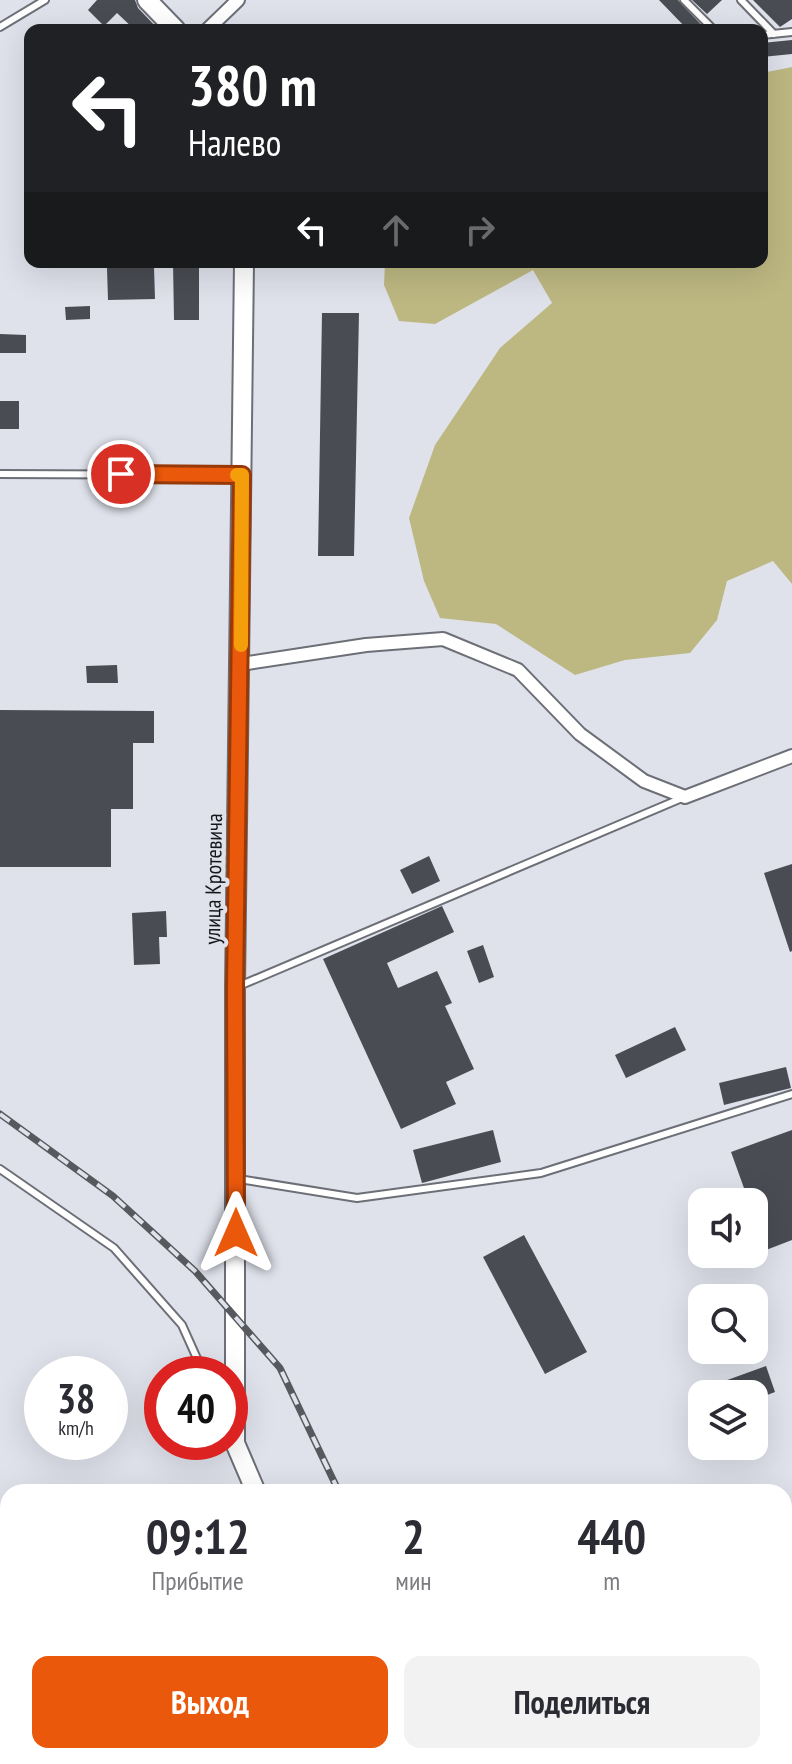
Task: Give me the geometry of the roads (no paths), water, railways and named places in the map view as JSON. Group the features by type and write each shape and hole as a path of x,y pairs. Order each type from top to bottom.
{"street":[{"path":"147,0 170,24"},
{"path":"213,24 238,0"},
{"name":"улица Кротевича","path":"234,1356 235,988 244,268"},
{"path":"241,664 366,645 443,639 518,670 580,734 644,781 685,797 792,756"},
{"name":"улица Кротевича","path":"243,1460 253,1484"}],"lane":[{"path":"0,27 45,0"},
{"path":"684,0 708,24"},
{"path":"741,0 764,24"},
{"path":"768,28 774,34"},
{"path":"768,34 792,32"},
{"path":"0,474 242,475"},
{"path":"235,988 685,797"},
{"path":"237,1179 357,1198 541,1173 792,1094"},
{"path":"0,1169 114,1248 182,1325 196,1356"}],"railway":[{"path":"0,1114 113,1196 195,1271 280,1368 335,1484"}]}
